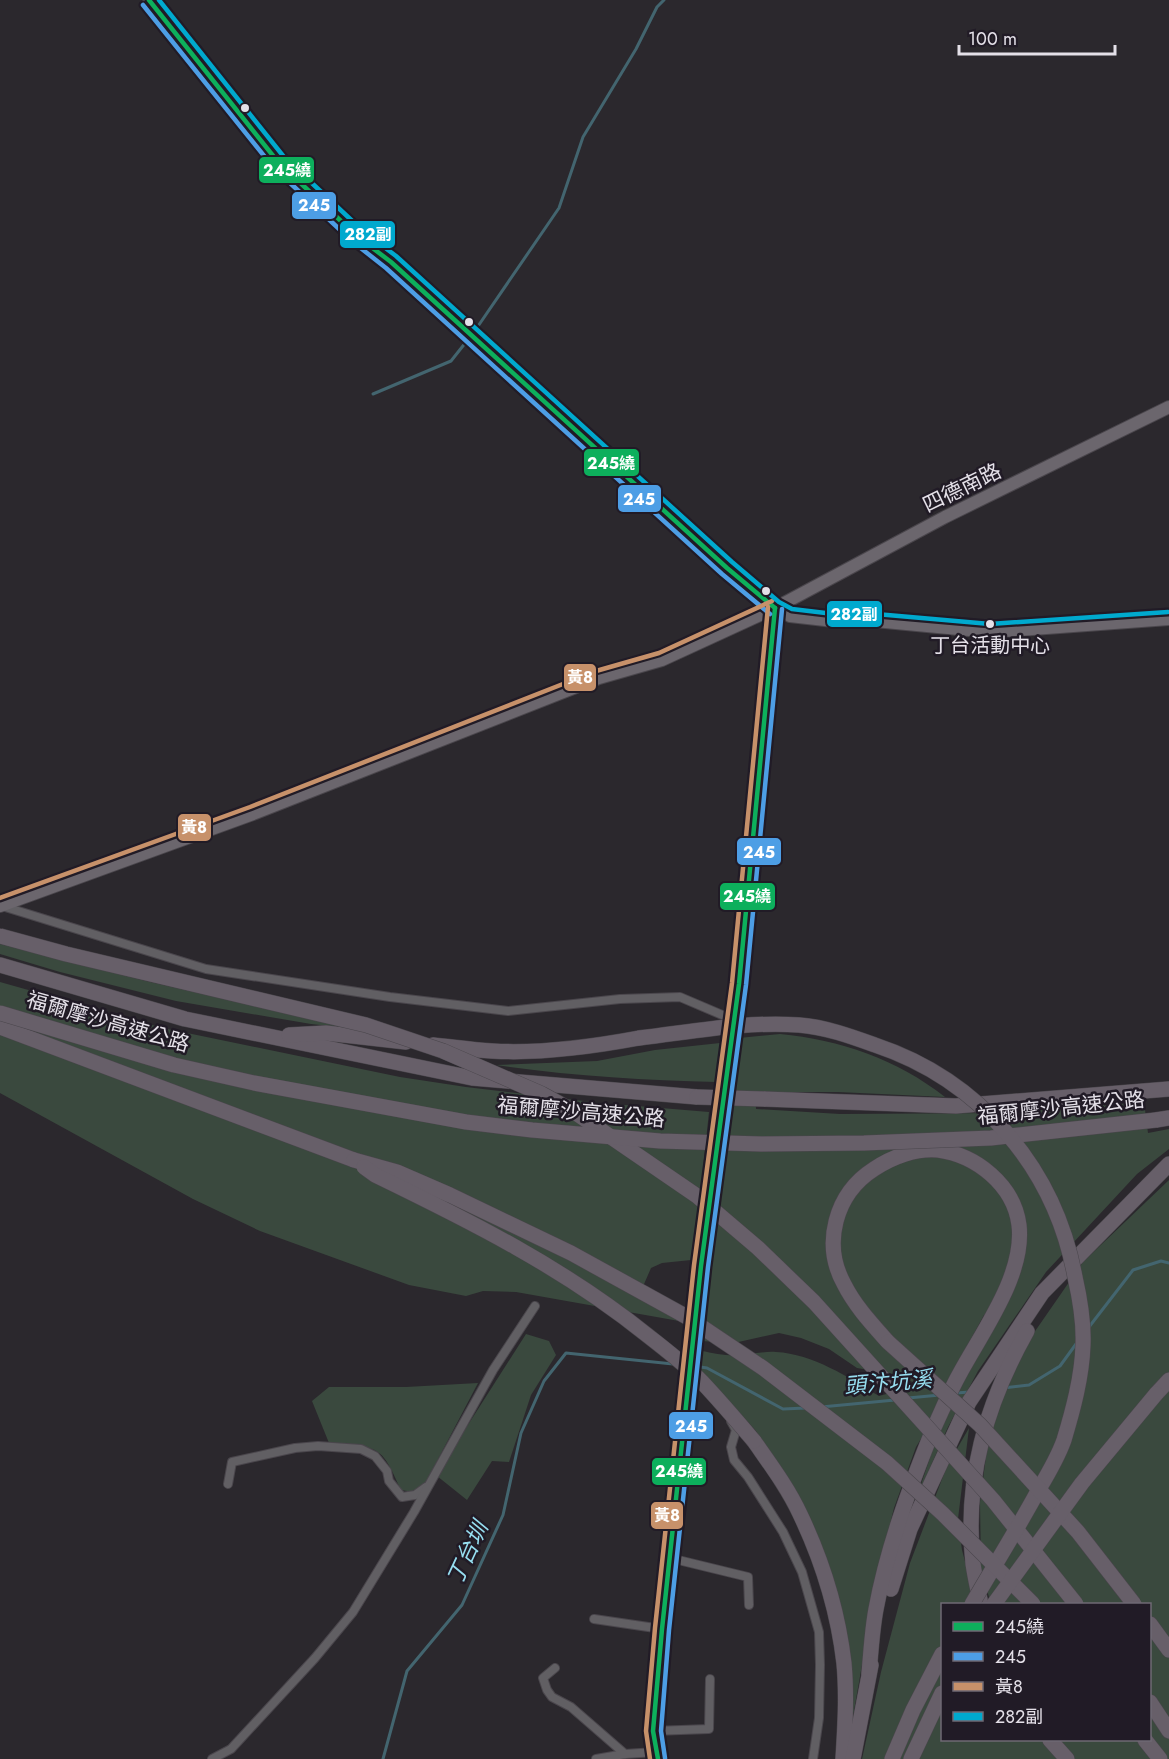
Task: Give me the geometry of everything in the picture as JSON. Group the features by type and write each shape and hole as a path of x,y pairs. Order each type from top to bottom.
{"highway":[{"path":"0,936 66,954 366,1025 443,1051 542,1094 573,1111 697,1196 758,1248 814,1302 993,1500 1074,1603"},
{"name":"福爾摩沙高速公路","path":"0,965 185,1019 472,1078 697,1097 957,1106 1169,1089"},
{"name":"福爾摩沙高速公路","path":"0,1013 174,1065 254,1083 466,1122 660,1142 864,1143 991,1138 1162,1119"},
{"path":"266,1036 326,1034 493,1051 591,1047 639,1038 752,1026 800,1025 839,1032 888,1049 918,1062 961,1089 991,1116 1013,1141 1046,1190 1065,1232 1080,1301 1083,1345 1078,1381 1064,1442 1027,1514 973,1603"},
{"path":"0,1027 354,1160 397,1172 571,1253 687,1317 763,1368 886,1463 943,1514 1031,1603"},
{"path":"869,1673 876,1610 905,1506 932,1433 949,1397 950,1394 1006,1288 1018,1253 1019,1224 1010,1199 1000,1184 975,1162 959,1155 938,1150 919,1150 883,1163 862,1177 846,1195 832,1236 836,1262 843,1282 853,1300 888,1342 949,1397 980,1425 1027,1475 1078,1532 1132,1603"},
{"path":"354,1160 375,1175 488,1231 540,1260 591,1293 628,1319 702,1381 754,1441 783,1483 800,1514 821,1565 834,1610 844,1664 846,1719 843,1759"},
{"path":"853,1759 869,1673 893,1579 910,1529 976,1391 1042,1293 1169,1164"},
{"path":"981,1603 973,1564 972,1493 976,1464 988,1417 1008,1365 1039,1310 1088,1245"},
{"path":"995,1603 1082,1483 1169,1380"},
{"path":"1151,1627 1169,1650"},
{"path":"892,1759 913,1710 941,1656"},
{"path":"911,1759 941,1696"},
{"path":"1151,1705 1169,1731"},
{"path":"1051,1741 1067,1759"},
{"path":"1146,1741 1160,1759"}],"street":[{"path":"149,0 278,162 358,237 391,262 727,568 775,608 790,616 834,621 875,621 990,632 1169,619"},
{"name":"四德南路","path":"1,906 253,814 599,678 662,660 775,608 945,517 1169,407"},
{"path":"596,1759 625,1754 657,1756 653,1731 662,1629 701,1266 734,1020 775,608"},
{"path":"1,906 206,969 229,973 390,998 508,1011 620,999 680,997 734,1020"},
{"path":"217,1758 231,1749 315,1658 353,1612 381,1569 493,1370 535,1306"},
{"path":"690,1376 727,1413 736,1430 731,1447 734,1460 748,1477 783,1532 802,1572 819,1632 819,1718 813,1759"},
{"path":"228,1484 232,1462 295,1448 318,1446 361,1449 375,1456 387,1471 389,1481 402,1497 415,1495 428,1486"},
{"path":"670,1558 748,1577 749,1605"},
{"path":"594,1619 662,1629"},
{"path":"555,1668 543,1678 552,1697 571,1707 625,1754"},
{"path":"653,1731 710,1730 710,1679"}],"green space":[{"path":"0,944 146,981 356,1029 311,1024 176,1001 60,972 0,954"},
{"path":"0,982 163,1028 400,1077 601,1103 709,1112 691,1260 662,1263 651,1268 638,1298 679,1321 516,1292 483,1291 466,1296 409,1285 260,1231 193,1199 0,1093"},
{"path":"780,1034 824,1041 888,1062 945,1097 838,1092 755,1092 756,1109 840,1114 1005,1113 1144,1102 1148,1133 1169,1129 1169,1149 1137,1174 1046,1272 978,1371 948,1427 915,1502 942,1422 996,1322 984,1315 949,1379 931,1422 916,1447 894,1508 879,1568 852,1722 849,1671 802,1501 756,1431 720,1391 698,1373 697,1350 729,1355 776,1352 817,1362 843,1374 879,1396 920,1385 893,1374 857,1368 829,1349 801,1338 779,1333 734,1343 701,1341 725,1118 739,1038"},
{"path":"720,1043 717,1082 606,1077 496,1065 597,1061 655,1050"},
{"path":"1169,1180 1169,1759 862,1759 881,1672 910,1563 947,1466 969,1428 958,1519 962,1550 976,1603 941,1603 941,1741 1151,1741 1151,1603 991,1603 981,1569 980,1502 988,1441 996,1411 1022,1350 1083,1262"},
{"path":"526,1334 549,1341 556,1355 531,1395 509,1462 492,1461 467,1500 437,1476"},
{"path":"478,1383 426,1482 413,1492 401,1490 388,1463 376,1451 358,1446 329,1443 312,1401 329,1387 406,1387"}],"waterway":[{"path":"474,332 559,208 583,137 636,49 657,7 664,0"},
{"path":"373,394 451,361 470,337"},
{"name":"頭汴坑溪","path":"1089,1327 1133,1270 1161,1261 1169,1263"},
{"name":"頭汴坑溪","path":"1003,1388 1029,1385 1060,1366 1076,1344"},
{"name":"丁台圳","path":"383,1759 407,1671 462,1605 503,1515 521,1433 544,1381 566,1353 673,1364"},
{"name":"頭汴坑溪","path":"694,1366 707,1368 783,1409 806,1408"},
{"name":"頭汴坑溪","path":"956,1393 970,1392"},
{"name":"頭汴坑溪","path":"908,1398 940,1395"},
{"name":"頭汴坑溪","path":"821,1407 895,1400"}],"transit line":[{"name":"245繞","path":"149,0 278,162 358,237 391,262 727,568 775,608"},
{"name":"282副","path":"159,0 284,157 363,231 396,256 732,562 779,602 792,609 834,614 876,614 990,624 1168,612"},
{"name":"245","path":"143,5 273,167 353,242 386,268 722,574 770,614"},
{"name":"黃8","path":"0,898 250,807 596,671 659,653 772,601"},
{"name":"黃8","path":"650,1759 646,1731 655,1628 694,1265 732,983 768,607"},
{"name":"245繞","path":"658,1759 653,1731 662,1629 701,1266 739,984 775,608"},
{"name":"245","path":"665,1758 661,1731 669,1630 708,1267 746,985 782,609"}],"place":[{"name":"丁台活動中心","path":"990,624"}]}
